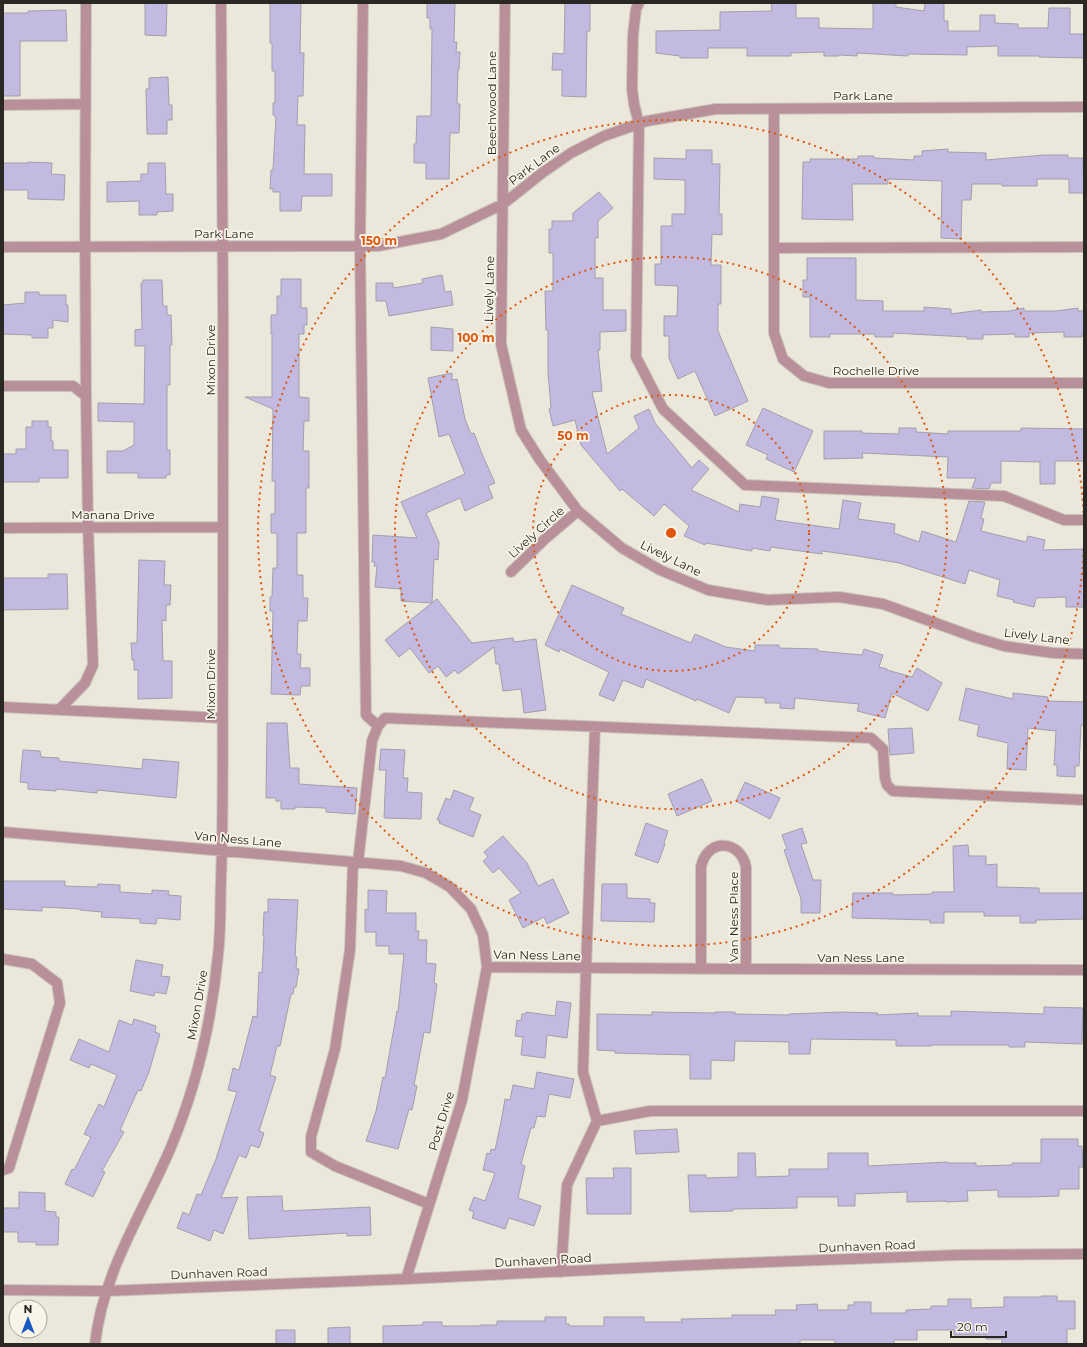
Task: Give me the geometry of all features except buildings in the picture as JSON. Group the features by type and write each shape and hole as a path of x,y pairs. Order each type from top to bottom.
{"street":[{"path":"59,710 85,683 93,665 88,528 86,396 86,3"},
{"name":"Mixon Drive","path":"95,1344 96,1330 106,1291 124,1244 171,1148 190,1095 206,1033 218,954 222,850 223,247 221,3"},
{"path":"363,3 360,246 366,715 378,726"},
{"name":"Beechwood Lane","path":"503,204 505,3"},
{"path":"639,3 636,9 633,35 632,90 639,124 636,357 663,410 745,485 1004,496 1064,520 1084,520"},
{"path":"3,105 86,104"},
{"name":"Park Lane","path":"3,247 378,246 441,234 503,204 542,173 571,153 604,136 639,124 716,109 1084,107"},
{"name":"Rochelle Drive","path":"774,109 774,333 783,359 804,376 829,383 1084,383"},
{"name":"Lively Lane","path":"503,204 501,344 521,430 540,460 578,511 622,548 660,570 708,590 768,600 839,596 883,604 974,637 1004,646 1053,653 1084,654"},
{"path":"774,248 1084,247"},
{"path":"3,386 73,386 86,396"},
{"name":"Lively Circle","path":"510,572 578,511"},
{"name":"Manana Drive","path":"3,528 223,527"},
{"path":"3,707 222,718"},
{"path":"429,1204 335,1166 311,1152 311,1137 335,1049 350,950 356,862 372,741 378,726 385,718 871,738 883,749 885,778 887,785 893,791 1084,800"},
{"path":"561,1272 567,1185 597,1121 584,1072 586,968 595,727"},
{"name":"Van Ness Lane","path":"3,832 401,866 426,872 450,887 471,909 483,935 487,967 1084,970"},
{"name":"Van Ness Place","path":"701,969 701,867 706,853 712,848 720,846 727,846 741,853 746,867 746,969"},
{"path":"3,959 32,964 57,983 60,1003 9,1168 3,1170"},
{"name":"Post Drive","path":"406,1279 462,1100 487,967"},
{"path":"597,1121 650,1111 1084,1111"},
{"name":"Dunhaven Road","path":"3,1290 106,1291 406,1279 717,1264 942,1256 1084,1254"}]}
